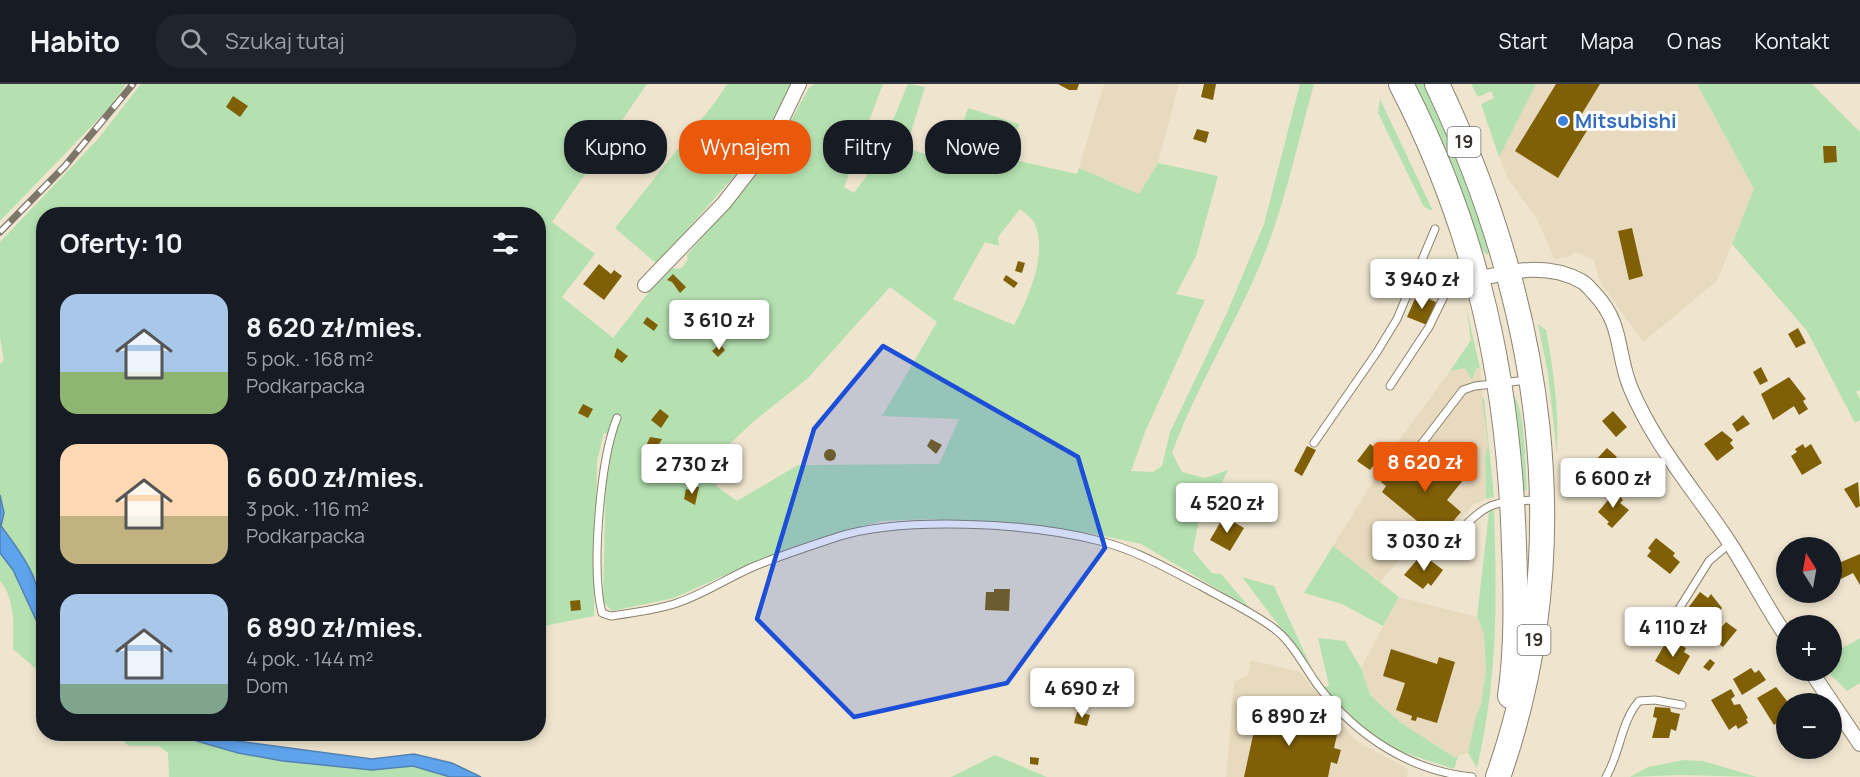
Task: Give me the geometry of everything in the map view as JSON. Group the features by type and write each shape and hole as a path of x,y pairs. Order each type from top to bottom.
{"highway":[{"name":"19","path":"1401,84 1440,165 1479,279 1501,384 1512,501 1516,600 1510,690 1498,777"},
{"name":"19","path":"1437,84 1463,139 1509,271 1532,379 1542,499 1543,561 1532,656 1515,730 1498,777"}],"street":[{"path":"645,285 724,203 770,144 799,84"},
{"path":"1479,279 1526,268 1561,273 1582,281 1605,304 1617,330 1629,383 1639,408 1676,468 1730,543 1776,619"},
{"path":"1817,681 1860,744"}],"lane":[{"path":"1314,443 1377,352 1396,319 1435,229"},
{"path":"1390,386 1429,327 1449,286"},
{"path":"1418,450 1464,390 1476,386 1532,379"},
{"path":"617,418 611,433 603,477 598,572 602,613 611,616 621,615 677,603 753,567 838,537 878,527 927,524 1054,532 1101,541 1139,554 1274,628 1297,654 1319,687 1352,725 1377,744 1435,770 1472,777"},
{"path":"1456,534 1481,509 1499,502 1542,499"},
{"path":"1667,628 1709,561 1730,543"},
{"path":"1606,777 1613,766 1629,716 1639,701 1655,700 1682,705"}],"highlighted area":[{"path":"883,346 1078,457 1105,548 1007,683 854,717 757,619 814,429"}],"shaded area":[{"path":"1104,84 1179,84 1158,163 1139,194 1079,168"},
{"path":"1536,84 1697,84 1754,189 1717,281 1643,342 1600,282 1594,260 1575,252 1569,257 1554,259 1537,219 1508,179 1499,157"},
{"path":"1465,368 1473,379 1475,371 1480,368 1488,445 1485,457 1486,499 1474,504 1438,543 1423,533 1380,582 1333,546 1397,443 1450,371"},
{"path":"1399,597 1477,617 1484,634 1486,671 1481,705 1468,753 1454,757 1400,722 1370,695 1361,668"},
{"path":"1251,660 1300,672 1355,740 1408,769 1407,777 1226,777 1234,682 1248,675"}],"green space":[{"path":"0,84 126,84 111,106 0,221"},
{"path":"141,84 647,84 622,120 564,120 564,174 585,174 552,222 595,254 562,297 613,338 667,269 682,268 688,259 687,255 756,174 811,174 811,120 791,120 809,88 815,84 883,84 869,120 823,120 823,174 849,174 844,187 854,193 868,174 913,174 913,150 925,154 925,174 1021,174 1021,161 1077,174 1079,168 1139,194 1158,163 1218,176 1196,256 1176,294 1205,300 1145,432 1131,471 1153,472 1162,466 1170,432 1226,315 1264,224 1300,84 1314,84 1285,192 1264,255 1193,403 1172,453 1182,472 1205,478 1228,470 1220,487 1205,486 1193,551 1212,573 1221,574 1251,609 1141,544 1090,533 932,519 882,521 821,538 761,559 674,598 612,611 603,601 606,476 614,435 604,433 597,461 594,616 546,626 546,207 36,207 36,580 1,526 4,513 0,495 0,364 4,360 0,338 0,242 98,139","holes":["1020,209 1034,222 1038,234 1038,261 1030,289 1014,325 953,299 985,242 999,246 998,237","890,287 937,322 882,416 959,419 939,464 798,465 737,501 716,486 718,476 700,472 754,421 808,378"]},
{"path":"727,84 795,84 773,120 701,120"},
{"path":"908,84 925,87 913,126 913,120 893,120"},
{"path":"1410,84 1425,84 1452,139 1491,251 1487,255 1480,248"},
{"path":"1471,84 1536,84 1499,157 1481,104 1494,98 1491,91 1478,97"},
{"path":"1697,84 1812,84 1860,132 1860,390 1856,392 1860,400 1860,420 1855,423 1807,331 1732,244 1754,189"},
{"path":"1380,99 1433,211 1424,207 1378,113"},
{"path":"968,108 1006,120 964,120"},
{"path":"679,148 679,174 736,174 657,264 615,228 658,174 667,174 667,163"},
{"path":"1466,307 1480,368 1476,369 1472,380 1465,368 1450,371 1471,340"},
{"path":"1538,324 1546,330 1551,361 1557,407 1557,454 1548,374"},
{"path":"1511,393 1520,409 1522,423 1527,489 1523,493"},
{"path":"1484,398 1494,497 1486,499 1485,457 1488,445 1482,399"},
{"path":"1494,509 1496,575 1492,670 1484,735 1477,768 1468,753 1476,716 1481,705 1486,671 1484,634 1477,617 1489,511"},
{"path":"1333,546 1399,597 1383,626 1342,604 1304,593"},
{"path":"0,553 13,570 36,620 36,669 13,649 11,604 0,581"},
{"path":"1242,577 1274,586 1312,669"},
{"path":"1318,638 1345,641 1361,668 1370,695 1400,722 1454,757 1458,756 1454,769 1393,749 1363,728 1323,687 1329,686"},
{"path":"1860,638 1860,683 1847,691 1837,681 1842,681 1842,648"},
{"path":"123,741 197,741 238,753 283,760 372,770 413,766 450,777 169,777 168,753 159,746 129,746"},
{"path":"995,755 1047,777 951,777"},
{"path":"1684,760 1703,761 1757,777 1680,775 1630,777 1648,767"}],"water":[{"path":"0,495 4,513 1,526 20,552 36,584 36,620 13,570 0,553"},
{"path":"197,741 237,741 372,759 414,754 452,763 481,777 450,777 413,766 372,770 283,761 238,753"}],"building":[{"path":"1058,84 1079,84 1077,90 1069,90"},
{"path":"1204,84 1216,84 1213,100 1201,97"},
{"path":"1556,84 1600,84 1580,117 1591,124 1558,178 1515,151"},
{"path":"233,96 248,106 240,117 226,107"},
{"path":"1197,129 1209,132 1206,143 1193,139"},
{"path":"1823,146 1836,146 1837,162 1824,163"},
{"path":"1632,228 1643,276 1629,280 1618,231"},
{"path":"1018,261 1025,263 1022,273 1015,271"},
{"path":"599,264 611,274 614,270 622,276 604,300 583,284"},
{"path":"673,274 686,287 680,293 672,282 667,280"},
{"path":"1006,275 1018,283 1014,288 1003,280"},
{"path":"1417,294 1436,302 1427,325 1407,317"},
{"path":"647,317 658,325 654,331 643,323"},
{"path":"1798,328 1806,343 1796,348 1788,334"},
{"path":"720,344 725,350 718,357 712,351"},
{"path":"617,348 628,356 622,363 614,357"},
{"path":"1761,367 1768,381 1760,385 1753,372"},
{"path":"1789,377 1806,399 1803,401 1808,409 1799,415 1794,406 1773,420 1761,394"},
{"path":"583,404 593,409 588,418 578,413"},
{"path":"660,409 669,416 661,428 651,420"},
{"path":"1613,411 1627,427 1616,437 1602,421"},
{"path":"1743,415 1750,424 1737,432 1732,424"},
{"path":"1722,431 1733,440 1730,443 1734,448 1717,461 1704,444"},
{"path":"650,437 662,439 655,451 646,446"},
{"path":"931,439 942,445 936,454 927,446"},
{"path":"1370,444 1383,453 1370,470 1357,461"},
{"path":"1803,444 1805,448 1811,444 1822,463 1802,475 1791,456 1797,452 1795,449"},
{"path":"1307,446 1316,450 1302,476 1294,471"},
{"path":"1607,448 1617,457 1595,482 1592,480 1587,485 1577,477 1582,471 1579,468 1587,460 1592,464"},
{"path":"832,449 836,455 832,461 828,461 824,453"},
{"path":"1411,457 1425,472 1430,466 1442,475 1454,462 1468,474 1447,500 1461,512 1450,525 1446,521 1434,535 1382,492 1386,486 1381,482 1394,466 1400,471"},
{"path":"669,466 671,472 660,476 658,470"},
{"path":"1858,482 1860,506 1856,508 1844,489"},
{"path":"693,486 699,487 695,505 684,499 686,489 692,491"},
{"path":"1613,489 1623,500 1620,503 1629,510 1612,528 1598,512 1609,499 1606,496"},
{"path":"1224,516 1244,528 1230,551 1210,540"},
{"path":"1656,538 1675,553 1673,556 1680,562 1670,574 1647,556 1651,551 1648,548"},
{"path":"1422,554 1443,570 1431,586 1428,583 1423,589 1404,575"},
{"path":"1860,554 1860,585 1853,573 1842,578 1842,562"},
{"path":"994,589 1010,589 1009,611 985,610 986,592 994,592"},
{"path":"1700,592 1708,598 1711,594 1722,608 1710,625 1688,608"},
{"path":"580,600 581,610 571,611 570,601"},
{"path":"1726,622 1737,630 1723,647 1712,638"},
{"path":"1666,642 1676,648 1679,644 1686,648 1684,652 1690,656 1679,675 1655,661"},
{"path":"1391,649 1437,664 1439,657 1455,662 1437,723 1417,717 1416,721 1411,720 1412,716 1396,710 1405,683 1383,676"},
{"path":"1710,659 1715,663 1709,671 1703,667"},
{"path":"1751,668 1755,673 1759,670 1766,680 1742,695 1733,679"},
{"path":"1776,687 1781,693 1776,693 1776,724 1774,725 1757,698"},
{"path":"1731,689 1735,696 1731,699 1734,705 1740,704 1748,718 1746,719 1748,723 1738,729 1736,725 1729,730 1711,700"},
{"path":"1260,703 1295,710 1294,714 1298,715 1304,723 1303,727 1337,735 1334,748 1341,750 1337,764 1331,762 1328,777 1244,777"},
{"path":"1655,707 1670,708 1671,712 1680,714 1676,731 1671,729 1669,738 1652,738 1657,718 1653,717"},
{"path":"1077,712 1090,715 1087,726 1074,723"},
{"path":"1030,757 1039,758 1038,765 1030,764"}],"railway":[{"path":"0,232 65,166 133,84"}],"place":[{"name":"Mitsubishi","path":"1563,121"}]}
